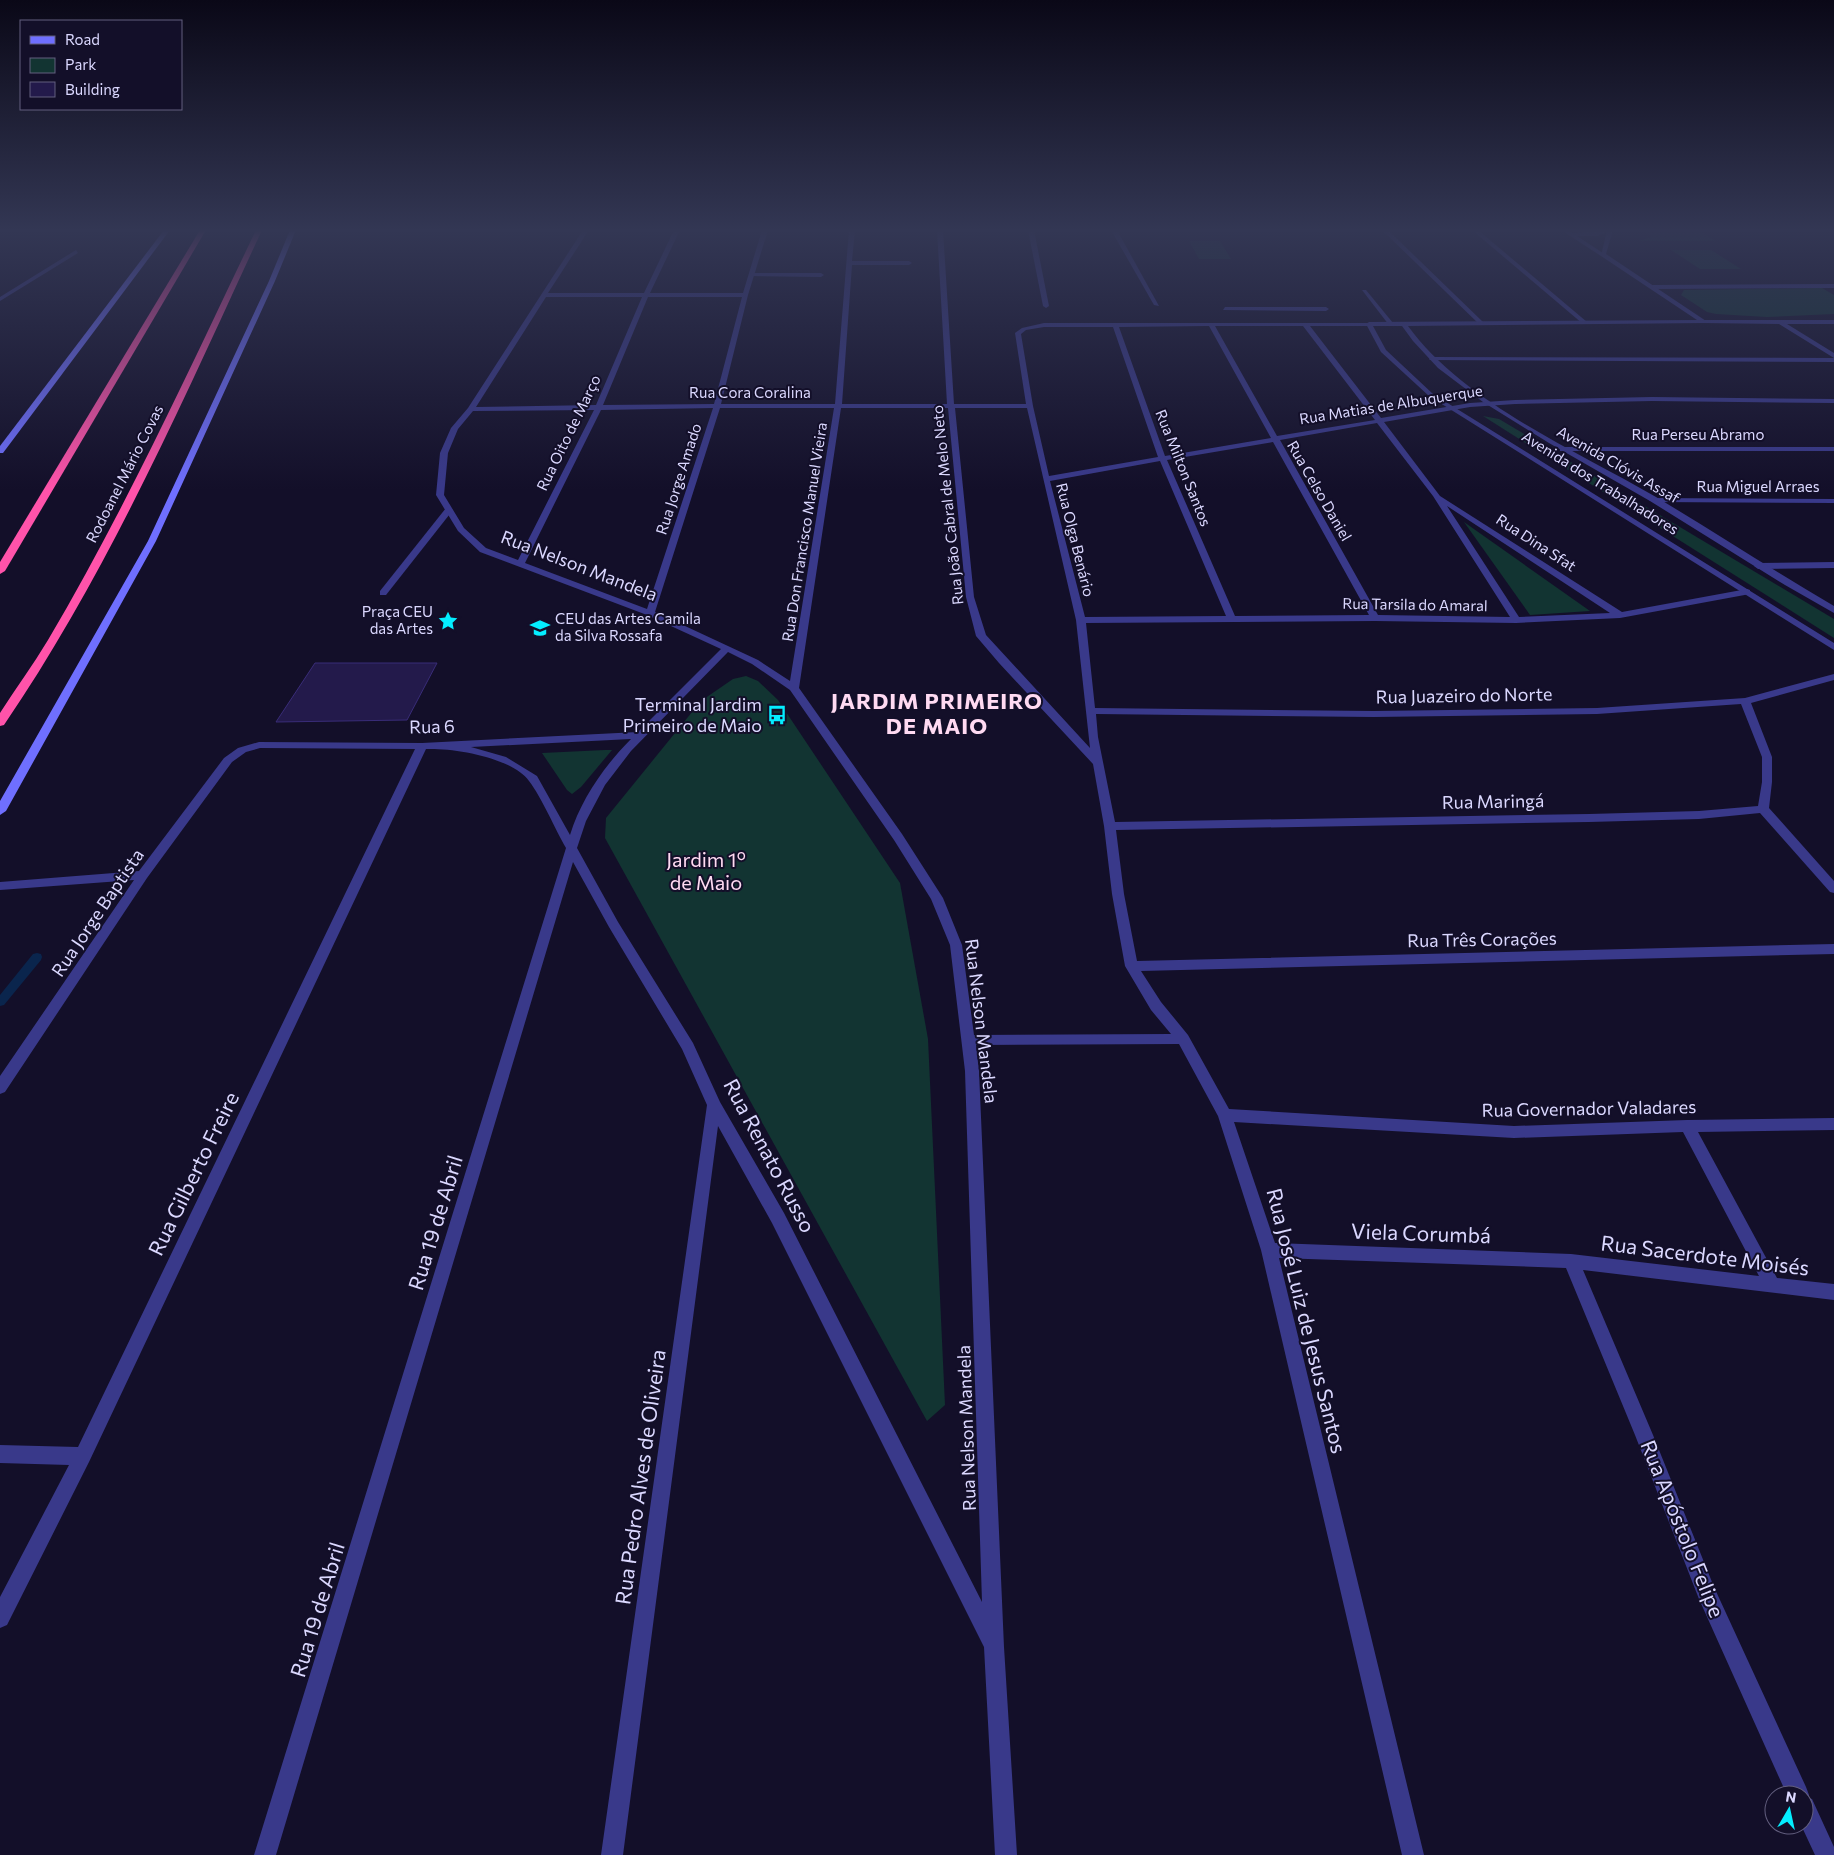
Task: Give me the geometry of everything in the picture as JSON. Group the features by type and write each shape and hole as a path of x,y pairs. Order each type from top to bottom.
{"highway":[{"path":"0,571 151,317"},
{"name":"Rodoanel Mário Covas","path":"0,722 53,641 106,547 181,396 218,317"}],"main road":[{"path":"0,451 102,317"},
{"path":"0,811 152,540 256,317"}],"street":[{"name":"Rua Nelson Mandela","path":"529,317 471,409 455,428 444,453 440,495 461,529 483,550 650,613 756,662 794,688 898,837 937,898 956,945 972,1071 994,1647 1006,1855"},
{"name":"Rua Oito de Março","path":"520,565 598,407 637,317"},
{"name":"Rua Jorge Amado","path":"650,613 717,406 740,317"},
{"name":"Rua Don Francisco Manuel Vieira","path":"794,688 838,406 845,317"},
{"name":"Rua João Cabral de Melo Neto","path":"945,317 951,406 970,598 982,636 1002,661 1097,762"},
{"path":"1385,317 1391,324"},
{"path":"1474,317 1481,323"},
{"path":"1577,317 1585,323"},
{"path":"1696,317 1704,322"},
{"path":"1780,322 1834,358"},
{"path":"1115,325 1834,322"},
{"name":"Rua Celso Daniel","path":"1211,324 1375,618"},
{"name":"Rua Dina Sfat","path":"1305,324 1436,495 1516,620"},
{"name":"Avenida dos Trabalhadores","path":"1369,324 1377,341 1393,361 1431,395 1834,646"},
{"name":"Avenida Clóvis Assaf","path":"1404,324 1432,358 1451,377 1488,403 1834,610"},
{"name":"Rua Olga Benário","path":"1097,762 1081,620 1046,479 1030,406 1018,333 1024,329 1044,325 1115,325"},
{"name":"Rua Milton Santos","path":"1115,325 1162,458 1232,619"},
{"path":"1432,358 1834,358"},
{"name":"Rua Matias de Albuquerque","path":"1046,479 1449,407 1488,403 1582,400 1834,401"},
{"name":"Rua Cora Coralina","path":"471,409 717,406 1030,406"},
{"name":"Rua Perseu Abramo","path":"1563,449 1834,449"},
{"name":"Rua Dina Sfat","path":"1436,495 1620,615"},
{"name":"Rua Miguel Arraes","path":"1653,500 1834,501"},
{"path":"383,594 449,510"},
{"path":"1758,566 1834,565"},
{"name":"Rua Tarsila do Amaral","path":"1081,620 1375,618 1516,620 1620,615 1748,592"},
{"name":"Rua 19 de Abril","path":"265,1855 573,850 580,821 600,784 641,734 727,648"},
{"name":"Rua Juazeiro do Norte","path":"1091,711 1374,714 1597,711 1745,701 1834,677"},
{"path":"1745,701 1767,757 1768,782 1763,809 1834,889"},
{"name":"Rua 6","path":"228,760 242,750 259,745 422,746 641,734"},
{"name":"Rua Renato Russo","path":"448,745 495,755 515,764 533,778 613,924 688,1047 714,1105 778,1218 994,1647"},
{"name":"Rua Gilberto Freire","path":"0,1618 83,1456 422,746"},
{"name":"Rua Jorge Baptista","path":"0,1088 144,875 228,760"},
{"name":"Rua José Luiz de Jesus Santos","path":"1097,762 1110,826 1118,894 1131,966 1156,1006 1183,1038 1225,1114 1269,1250 1412,1855"},
{"name":"Rua Maringá","path":"1110,826 1699,815 1763,809"},
{"path":"0,886 144,875"},
{"name":"Rua Três Corações","path":"1131,966 1834,949"},
{"path":"968,1040 1183,1038"},
{"name":"Rua Pedro Alves de Oliveira","path":"612,1855 714,1105"},
{"name":"Rua Governador Valadares","path":"1225,1114 1514,1132 1687,1126 1834,1124"},
{"path":"1687,1126 1773,1286"},
{"name":"Viela Corumbá","path":"1269,1250 1571,1261"},
{"name":"Rua Sacerdote Moisés","path":"1571,1261 1834,1292"},
{"name":"Rua Apóstolo Felipe","path":"1571,1261 1644,1435 1706,1592 1793,1785"},
{"path":"0,1454 83,1456"},
{"path":"1814,1829 1826,1855"}],"green space":[{"path":"1483,416 1499,419 1834,619 1834,638"},
{"path":"1464,522 1590,611 1530,615"},
{"path":"746,676 758,681 778,700 900,883 928,1039 945,1405 927,1421 605,838 606,818 701,701 733,679"},
{"path":"612,750 581,787 572,794 567,790 542,753"}],"building":[{"path":"315,663 437,663 407,720 276,722"}],"waterway":[{"path":"0,1002 37,957"}],"place":[{"name":"Praça CEU das Artes","path":"448,621"},
{"name":"CEU das Artes Camila da Silva Rossafa","path":"540,628"},
{"name":"Terminal Jardim Primeiro de Maio","path":"777,715"}],"district":[{"name":"JARDIM PRIMEIRO DE MAIO","path":"937,714"},
{"name":"Jardim 1º de Maio","path":"706,872"}]}
